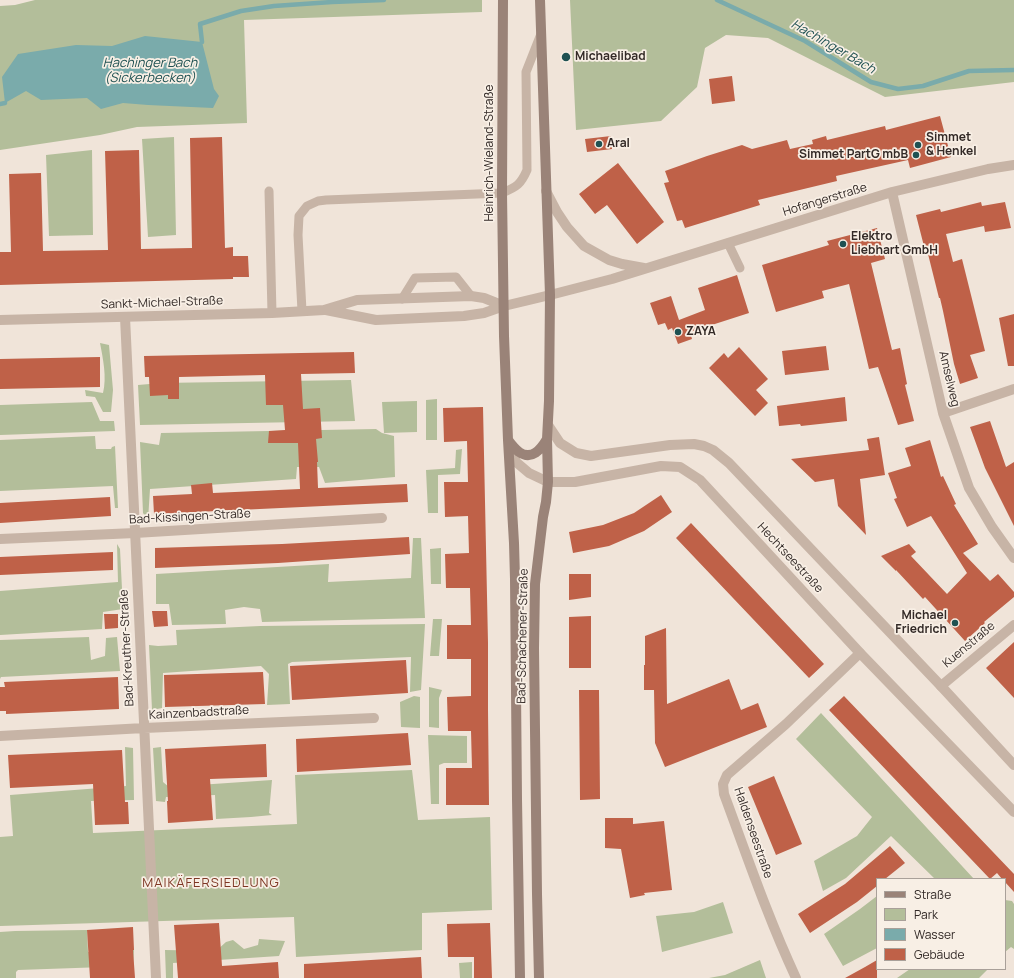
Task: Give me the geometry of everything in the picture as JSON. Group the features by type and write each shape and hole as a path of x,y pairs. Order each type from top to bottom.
{"main road":[{"name":"Heinrich-Wieland-Straße","path":"503,0 502,193 504,306"},
{"path":"540,0 550,295"},
{"name":"Bad-Schachener-Straße","path":"539,978 534,648 535,584 548,482 547,439 550,295"},
{"name":"Bad-Schachener-Straße","path":"504,306 508,440 515,579 520,978"},
{"path":"508,440 518,451 524,455 528,455 541,449 547,439"}],"street":[{"name":"Hofangerstraße","path":"550,295 597,283 892,192 988,169 1014,165"},
{"name":"Hofangerstraße","path":"546,191 567,227 584,246 609,260 646,268"},
{"name":"Amselweg","path":"892,192 943,413 969,488 992,527 1014,558"},
{"name":"Sankt-Michael-Straße","path":"0,320 272,313 324,310 376,320 464,316 484,313 504,306 550,295"},
{"name":"Sankt-Michael-Straße","path":"324,310 357,300 471,296 484,298 504,306"},
{"name":"Bad-Kreuther-Straße","path":"125,317 156,978"},
{"path":"943,413 1014,389"},
{"name":"Hechtseestraße","path":"548,425 560,442 576,453 591,456 683,444 704,446 720,455 941,686 1014,765"},
{"name":"Hechtseestraße","path":"508,440 516,462 530,474 548,482 575,482 661,466 680,467 700,480 860,653 1014,812"},
{"name":"Bad-Kissingen-Straße","path":"0,539 135,533 382,518"},
{"name":"Kuenstraße","path":"941,686 1014,625"},
{"name":"Haldenseestraße","path":"796,978 788,962 754,876 724,794 723,784 727,775 786,724 860,653"},
{"name":"Kainzenbadstraße","path":"0,736 374,718"}],"lane":[{"path":"302,311 298,235 299,216 307,206 318,201 326,200 502,193 514,188 522,180 527,170 526,72 541,33"},
{"path":"269,191 272,313"},
{"path":"728,243 740,268"},
{"path":"402,298 415,278 456,277 471,296"}],"green space":[{"path":"35,0 482,0 482,12 244,20 247,123 137,127 100,135 0,150 0,6 15,5"},
{"path":"570,0 1014,0 1014,82 885,97 768,38 726,35 705,48 697,87 661,121 576,130"},
{"path":"174,137 176,235 148,237 142,139"},
{"path":"92,150 93,235 49,236 46,155"},
{"path":"100,343 109,345 113,390 111,412 103,412 95,397 86,396 85,390 103,393 105,374"},
{"path":"351,380 355,421 140,425 138,385 161,383"},
{"path":"437,399 437,440 426,440 426,400"},
{"path":"417,401 417,432 384,433 382,402"},
{"path":"92,402 100,421 114,421 115,431 0,435 0,405"},
{"path":"376,429 382,433 394,436 395,477 325,483 319,467 297,467 296,479 150,489 148,520 143,513 140,442 159,445 161,433"},
{"path":"95,436 96,449 111,449 115,446 118,508 115,508 113,486 0,491 0,440"},
{"path":"462,449 460,474 438,475 438,513 428,513 426,470 455,468 456,450"},
{"path":"413,538 421,538 425,618 262,622 260,609 244,607 225,610 226,624 172,625 169,604 156,604 156,574 329,564 328,582 411,578"},
{"path":"117,544 120,549 123,609 103,612 102,629 0,635 0,591 118,582"},
{"path":"441,548 441,584 431,584 430,549"},
{"path":"433,619 442,619 439,656 430,656"},
{"path":"425,624 421,690 410,692 411,657 292,662 288,664 290,704 267,705 269,674 261,666 163,673 162,708 152,710 149,645 177,645 176,630 260,626"},
{"path":"89,637 91,660 105,656 106,638 117,637 120,671 1,677 0,679 0,640"},
{"path":"429,687 442,690 439,698 439,728 429,727"},
{"path":"414,696 420,697 420,728 401,727 400,702"},
{"path":"821,713 973,878 934,878 891,836 846,878 823,891 814,861 857,836 872,817 796,739"},
{"path":"428,735 467,736 467,763 444,763 439,765 439,804 431,804"},
{"path":"125,747 133,748 134,800 91,801 93,833 297,824 295,775 412,770 418,820 490,817 492,910 422,913 422,950 296,957 294,917 0,926 0,837 13,836 10,795 126,786"},
{"path":"161,747 163,782 169,787 272,780 269,813 272,815 216,819 215,795 166,797 165,802 156,801 153,748"},
{"path":"876,897 876,949 843,966 824,934"},
{"path":"1006,900 1012,901 1014,904 1014,949 1011,947 1006,951"},
{"path":"723,902 733,933 662,952 656,916 694,912"},
{"path":"87,930 88,952 134,950 133,966 18,970 16,972 16,978 0,978 0,932"},
{"path":"259,939 285,941 279,956 173,963 173,978 166,978 165,950 216,951 226,942 233,940 244,949 258,945"},
{"path":"760,960 766,978 709,978 725,975"},
{"path":"472,962 472,978 460,978 459,963"},
{"path":"909,970 987,970 979,978 897,978"}],"water":[{"name":"Hachinger Bach (Sickerbecken)","path":"145,36 202,42 214,89 219,96 213,108 123,103 101,109 87,98 41,100 26,91 5,103 2,77 18,54 76,45 112,46"}],"building":[{"path":"732,76 735,101 712,104 709,79"},
{"path":"940,116 951,157 910,168 908,160 836,176 837,181 758,200 760,205 685,228 682,220 677,221 664,183 669,182 665,171 742,145 752,149 787,140 790,149 813,144 812,140 826,136 827,140 885,126 886,130"},
{"name":"Aral","path":"611,136 612,149 587,152 585,139"},
{"path":"222,137 225,248 233,247 233,256 248,256 249,277 233,277 233,279 0,285 0,252 11,252 9,174 41,173 43,251 108,250 105,151 139,150 141,249 192,248 190,138"},
{"path":"618,163 664,222 637,244 607,205 595,214 579,194"},
{"path":"981,202 982,206 1005,202 1011,228 985,232 984,226 946,234 953,262 962,259 985,351 970,355 978,378 960,384 954,364 940,298 928,254 926,254 916,215 940,209 941,212"},
{"path":"877,228 885,259 871,263 892,350 900,348 907,384 905,385 914,421 898,425 878,367 869,369 849,284 822,291 824,298 776,312 762,265 829,245 827,241"},
{"path":"737,275 749,313 690,332 692,339 678,344 672,328 668,330 665,323 658,325 650,303 671,296 679,320 705,310 698,288"},
{"path":"1014,314 1014,366 1008,366 999,318"},
{"path":"826,346 829,370 785,375 782,351"},
{"path":"739,347 768,379 756,390 768,403 755,416 709,368 724,353 728,358"},
{"path":"354,352 355,373 301,374 303,409 320,408 322,438 316,439 318,488 407,484 408,502 154,514 153,496 192,494 191,485 212,483 213,493 300,489 298,443 268,443 269,431 285,430 283,405 266,405 265,375 179,377 179,399 168,399 168,395 150,396 149,377 145,377 144,356"},
{"path":"100,357 100,387 0,389 0,359"},
{"path":"845,397 847,421 801,426 800,424 779,426 777,406"},
{"path":"483,407 488,643 489,805 446,805 446,768 472,768 471,731 448,731 447,697 471,696 471,659 447,659 447,625 471,625 470,588 446,588 445,554 469,553 468,516 445,517 444,482 468,482 467,441 444,442 443,408"},
{"path":"990,421 1006,467 1014,462 1014,526 985,468 970,427"},
{"path":"879,437 885,475 860,479 866,535 838,506 834,479 815,482 791,459 869,450 867,439"},
{"path":"930,440 941,477 943,476 956,504 954,505 978,544 963,553 990,581 998,574 1014,592 1014,597 984,622 985,623 965,641 925,597 923,599 881,556 909,544 916,552 911,556 947,594 967,573 931,516 907,527 894,499 897,498 888,473 911,466 905,448"},
{"path":"661,495 672,512 644,531 609,546 573,553 569,532 603,525 634,513"},
{"path":"110,497 111,516 0,523 0,503"},
{"path":"691,523 824,664 809,678 676,538"},
{"path":"409,537 410,554 278,563 155,568 155,548 282,544"},
{"path":"113,552 113,570 0,575 0,557"},
{"path":"569,574 591,574 591,597 569,600"},
{"path":"152,611 167,611 168,626 154,627"},
{"path":"104,614 118,614 118,628 105,629"},
{"path":"591,616 591,668 569,668 569,617"},
{"path":"666,628 667,704 729,679 741,710 758,703 767,727 665,767 655,743 654,690 644,690 644,665 645,636"},
{"path":"1014,642 1014,698 986,668"},
{"path":"406,660 408,693 292,700 290,666"},
{"path":"263,672 265,704 165,707 164,675"},
{"path":"118,677 119,709 6,714 6,711 0,711 0,687 5,687 4,682"},
{"path":"579,690 599,690 600,799 580,800"},
{"path":"844,696 1014,874 1014,892 1006,883 1006,878 1001,878 997,873 989,878 829,710"},
{"path":"408,733 411,765 297,772 296,739"},
{"path":"266,744 267,777 210,779 213,820 168,823 165,749"},
{"path":"122,750 125,802 128,802 129,824 95,825 93,784 10,788 8,755"},
{"path":"774,776 802,844 776,855 748,787"},
{"path":"605,818 633,818 633,824 664,821 672,890 644,893 645,895 630,898 621,849 605,848"},
{"path":"890,846 905,863 886,878 876,878 876,887 857,902 810,933 798,914 845,884"},
{"path":"219,923 222,966 278,962 279,978 178,978 174,925"},
{"path":"490,923 492,978 474,978 474,957 448,957 447,924"},
{"path":"133,927 135,978 90,978 87,930"},
{"path":"421,957 422,978 304,978 304,964"},
{"path":"876,961 877,978 845,978"}],"waterway":[{"name":"Hachinger Bach","path":"202,42 200,24 241,11 274,6 384,0"},
{"name":"Hachinger Bach","path":"717,0 805,41 871,82 898,89 923,86 969,71 1014,70"},
{"path":"0,104 5,103"}],"place":[{"name":"Michaelibad","path":"566,57"},
{"name":"Aral","path":"599,144"},
{"name":"Simmet & Henkel","path":"918,145"},
{"name":"Simmet PartG mbB","path":"916,155"},
{"name":"Elektro Liebhart GmbH","path":"843,244"},
{"name":"ZAYA","path":"678,332"},
{"name":"Michael Friedrich","path":"955,623"}],"district":[{"name":"MAIKÄFERSIEDLUNG","path":"211,883"}]}
